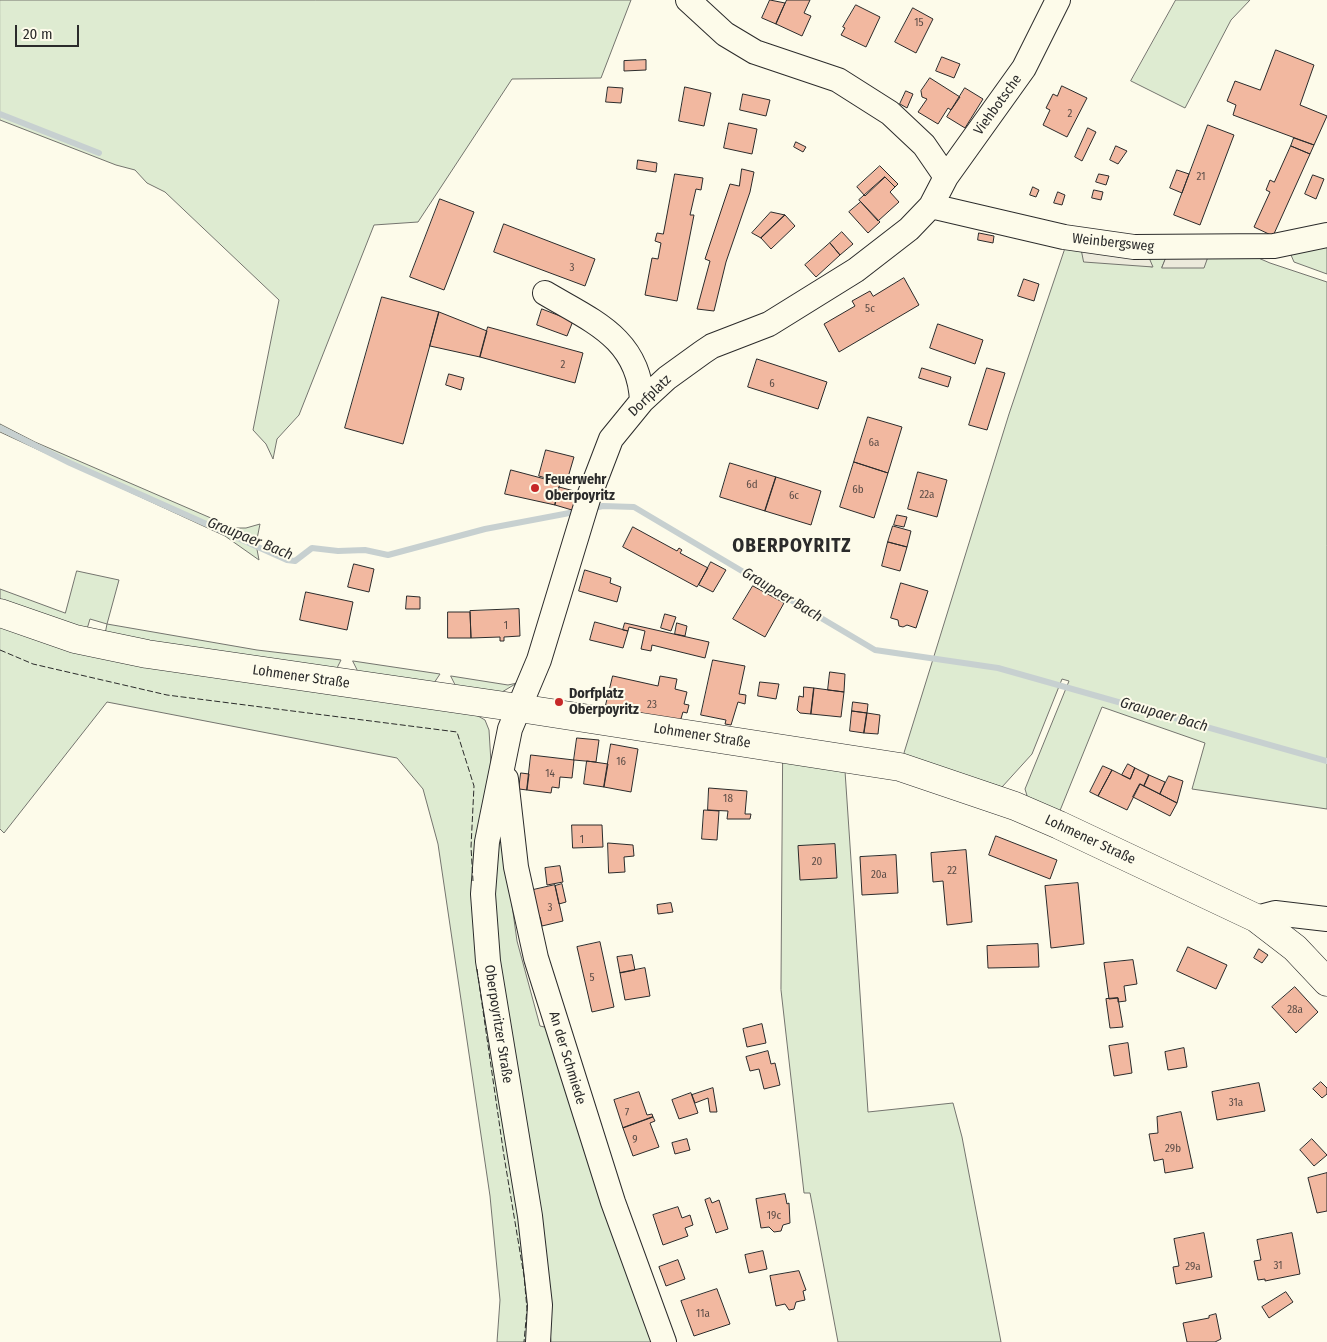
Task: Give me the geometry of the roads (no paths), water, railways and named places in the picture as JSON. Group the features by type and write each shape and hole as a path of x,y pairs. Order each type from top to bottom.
{"main road":[{"name":"Lohmener Straße","path":"0,613 75,638 147,654 519,708 900,767 1015,806 1256,918 1295,948 1327,982"}],"street":[{"path":"688,0 725,34 755,52 838,80 890,113 924,145 946,177"},
{"name":"Viehbotsche","path":"931,206 946,177 1024,68 1058,0"},
{"name":"Weinbergsweg","path":"931,206 1064,238 1134,247 1281,245 1327,234"},
{"name":"Dorfplatz","path":"519,708 539,660 588,499 611,439 642,401 667,378 712,346 769,324 856,270 909,229 931,206"},
{"path":"545,294 604,328 622,344 634,363 641,382 642,401"},
{"name":"Oberpoyritzer Straße","path":"519,708 510,729 487,842 483,894 488,960 530,1216 540,1305 538,1342"},
{"name":"An der Schmiede","path":"504,765 516,868 536,958 613,1202 664,1342"},
{"path":"1256,918 1275,913 1327,919"}],"waterway":[{"path":"0,114 99,153"},
{"name":"Graupaer Bach","path":"0,428 70,463 287,560 295,561 312,548 338,551 365,550 388,555 485,529 580,511"},
{"name":"Graupaer Bach","path":"589,509 603,506 634,507 875,650 998,668 1327,761"}],"place":[{"name":"Feuerwehr Oberpoyritz","path":"535,488"},
{"name":"Dorfplatz Oberpoyritz","path":"559,702"}],"district":[{"name":"OBERPOYRITZ","path":"792,547"}]}
